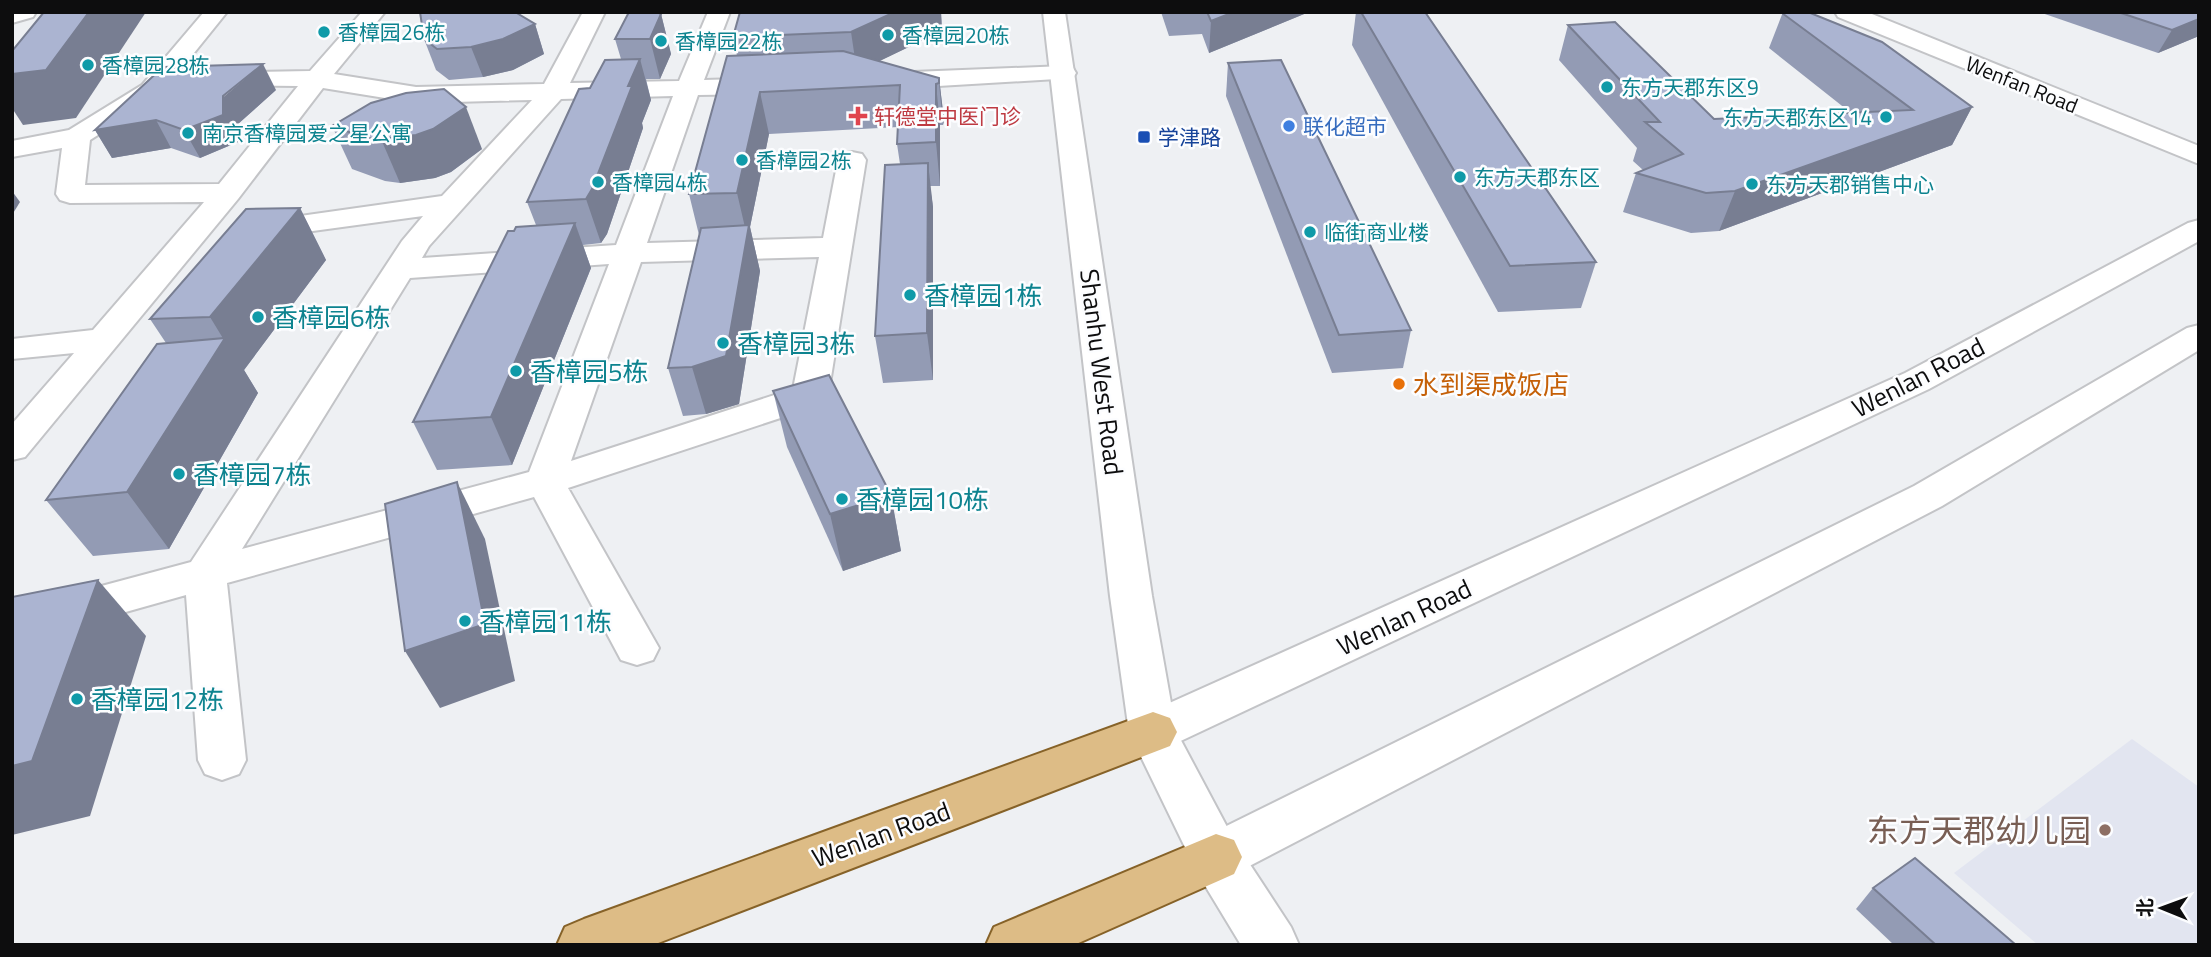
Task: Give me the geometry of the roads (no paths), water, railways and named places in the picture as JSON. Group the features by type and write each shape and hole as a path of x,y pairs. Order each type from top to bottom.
{"main road":[{"name":"Wenlan Road","path":"584,945 1153,732"},
{"path":"1013,945 1216,857"}],"street":[{"path":"12,16 25,12"},
{"path":"12,149 77,137 153,87 216,12"},
{"path":"12,448 228,193 317,79 374,12"},
{"path":"222,760 205,574 418,241 553,92 594,12"},
{"path":"637,648 545,481 688,89 719,12"},
{"name":"Shanhu West Road","path":"1054,12 1131,596 1153,732 1216,857 1272,945"},
{"name":"Wenfan Road","path":"1846,12 2199,156"},
{"path":"868,82 1064,73"},
{"path":"153,87 226,77 317,79 416,95 798,85"},
{"path":"77,137 70,194 228,193"},
{"path":"12,627 545,481 810,396 852,160"},
{"path":"189,238 451,204"},
{"name":"Wenlan Road","path":"1153,732 1917,381 2199,229"},
{"path":"399,269 628,253 836,247"},
{"path":"1216,857 1928,496 2199,335"},
{"path":"12,349 105,339"}],"place":[{"name":"香樟园26栋","path":"324,32"},
{"name":"香樟园20栋","path":"888,35"},
{"name":"香樟园22栋","path":"661,41"},
{"name":"香樟园28栋","path":"88,65"},
{"name":"东方天郡东区9","path":"1607,87"},
{"name":"轩德堂中医门诊","path":"858,116"},
{"name":"东方天郡东区14","path":"1886,117"},
{"name":"联化超市","path":"1289,126"},
{"name":"南京香樟园爱之星公寓","path":"188,133"},
{"name":"学津路","path":"1144,137"},
{"name":"香樟园2栋","path":"742,160"},
{"name":"东方天郡东区","path":"1460,177"},
{"name":"香樟园4栋","path":"598,182"},
{"name":"东方天郡销售中心","path":"1752,184"},
{"name":"临街商业楼","path":"1310,232"},
{"name":"香樟园1栋","path":"910,295"},
{"name":"香樟园6栋","path":"258,317"},
{"name":"香樟园3栋","path":"723,343"},
{"name":"香樟园5栋","path":"516,371"},
{"name":"水到渠成饭店","path":"1399,384"},
{"name":"香樟园7栋","path":"179,474"},
{"name":"香樟园10栋","path":"842,499"},
{"name":"香樟园11栋","path":"465,621"},
{"name":"香樟园12栋","path":"77,699"},
{"name":"东方天郡幼儿园","path":"2105,830"}]}
